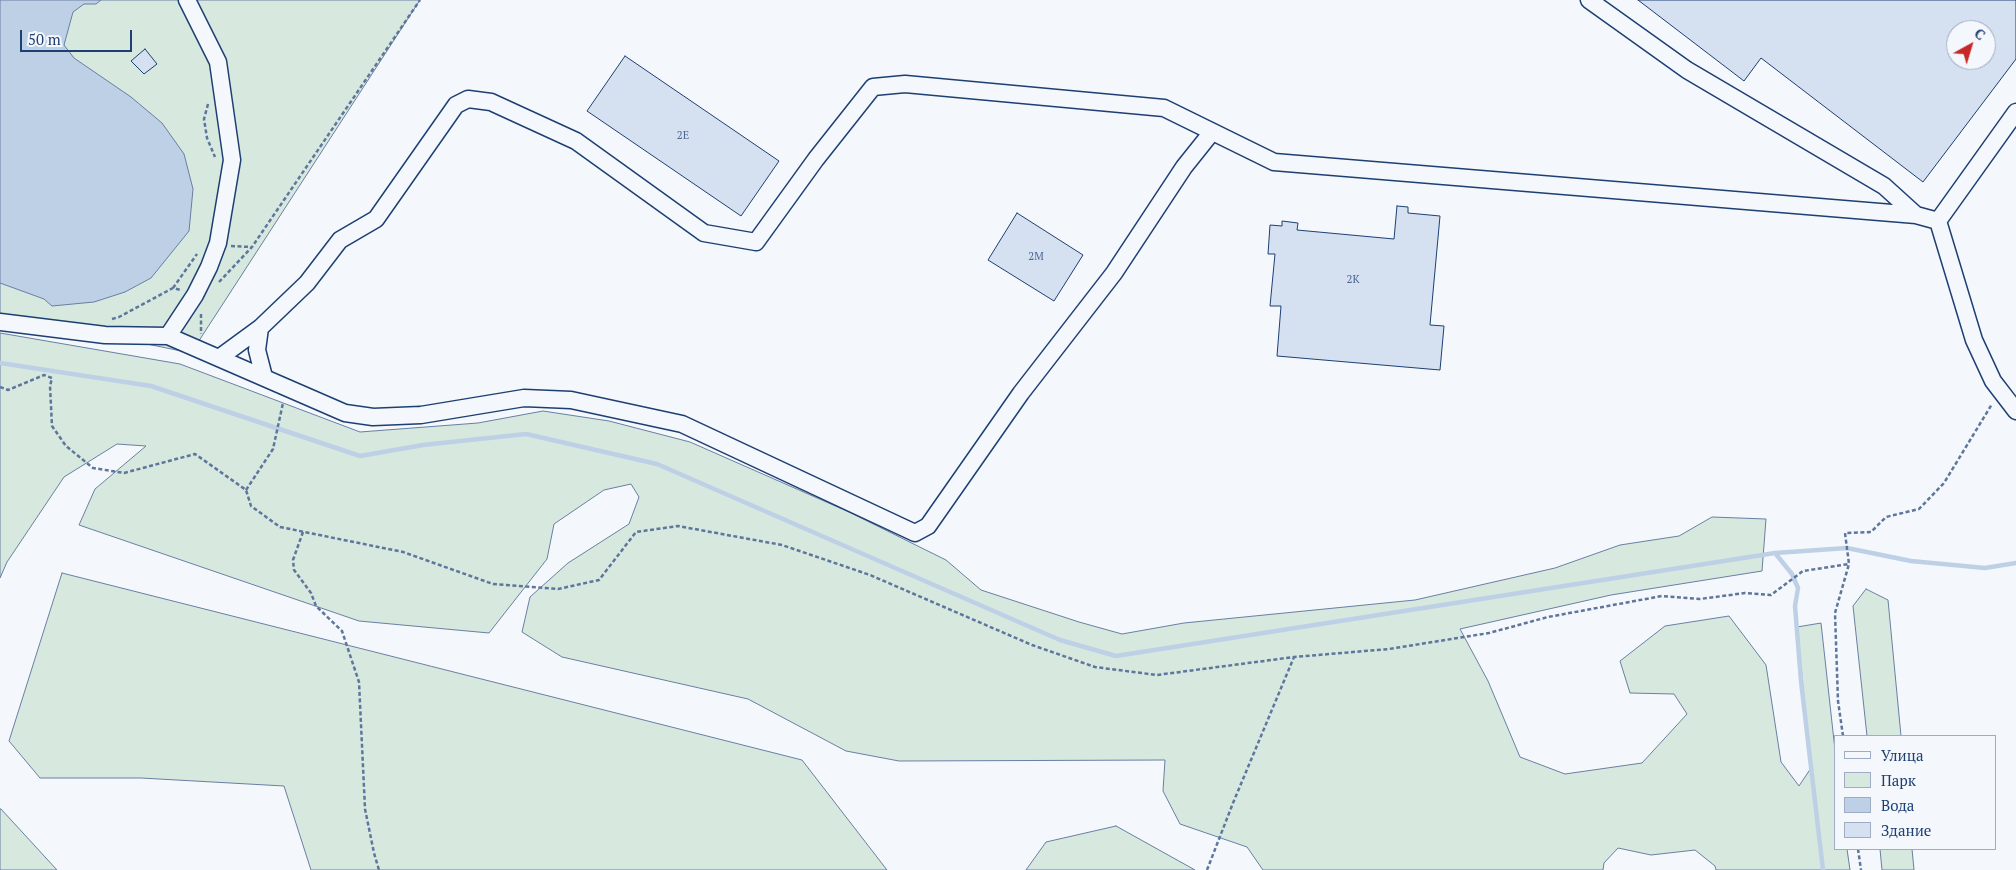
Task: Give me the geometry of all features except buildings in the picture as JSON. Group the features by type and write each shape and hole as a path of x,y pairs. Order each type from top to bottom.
{"street":[{"path":"168,336 198,302 218,243 232,160 218,62 187,0"},
{"path":"1589,0 1687,70 1884,186 1916,215"},
{"path":"213,356 260,328 308,283 340,240 376,219 456,104 468,99 491,102 576,141 704,233 756,242 816,159 873,88 905,84 1164,108 1274,162 1916,215 1938,221"},
{"path":"1938,221 2016,112"},
{"path":"0,322 105,335 168,336 345,413 373,417 421,415 524,398 571,400 682,424 915,533 928,526 1021,392 1114,273 1184,167 1212,132"},
{"path":"1938,221 1974,340 1998,389 2016,411"},
{"path":"260,328 257,350 264,377"}],"path":[{"path":"213,356 201,332 198,302 205,293 220,282 252,247 420,0"},
{"path":"104,320 119,317 173,288 201,248"},
{"path":"173,288 198,302"},
{"path":"0,387 8,390 44,375 52,378 50,386 52,426 66,446 93,468 124,473 195,454 246,490 251,506 280,527 403,552 493,584 558,589 599,580 636,532 678,526 782,545 870,575 1032,645 1095,667 1156,675 1294,657 1388,649 1489,633 1548,617 1662,596 1700,599 1745,593 1771,595 1803,571 1849,564"},
{"path":"1843,735 1838,701 1835,612 1849,564 1845,533 1871,532 1886,517 1919,509 1944,483 1988,413 1998,389"},
{"path":"246,490 273,449 283,405"},
{"path":"303,532 293,560 294,570 311,593 316,606 342,631 347,652 359,682 365,809 379,870"},
{"path":"1207,870 1294,657"},
{"path":"1858,850 1861,870"}],"green space":[{"path":"0,0 420,0 191,353 0,314"},
{"path":"0,333 180,364 360,432 478,423 543,411 609,421 690,442 849,512 946,560 981,590 1122,634 1184,623 1415,600 1555,568 1620,545 1679,536 1712,517 1766,519 1762,571 1611,595 1460,629 1488,681 1520,757 1565,774 1642,763 1687,714 1674,694 1630,693 1620,661 1665,626 1729,616 1766,665 1781,762 1799,786 1811,768 1797,627 1821,623 1834,741 1834,850 1847,850 1850,870 1716,870 1715,866 1695,850 1651,855 1618,848 1604,863 1603,870 1263,870 1247,847 1180,824 1163,791 1165,760 899,761 846,751 748,699 562,657 522,632 530,597 568,563 629,524 639,497 631,484 604,490 554,524 547,559 489,633 359,621 79,525 95,489 146,446 117,444 64,477 7,562 0,578"},
{"path":"62,573 802,760 887,870 311,870 284,786 141,778 40,778 9,741"},
{"path":"1866,589 1888,600 1901,735 1867,735 1853,606"},
{"path":"1,809 57,870 0,870"},
{"path":"1116,826 1195,870 1026,870 1046,842"},
{"path":"1880,850 1912,850 1914,870 1882,870"}],"water":[{"path":"0,0 101,0 96,4 84,4 73,12 64,45 74,58 131,97 162,123 184,154 193,189 189,231 151,278 125,292 94,302 52,306 44,299 0,283"}],"waterway":[{"path":"0,363 151,386 360,456 423,445 526,434 657,464 1060,640 1116,656 1775,553 1847,548 1911,561 1985,568 2016,563"},
{"path":"1775,553 1792,574 1798,588 1795,606 1801,681 1823,870"}]}
